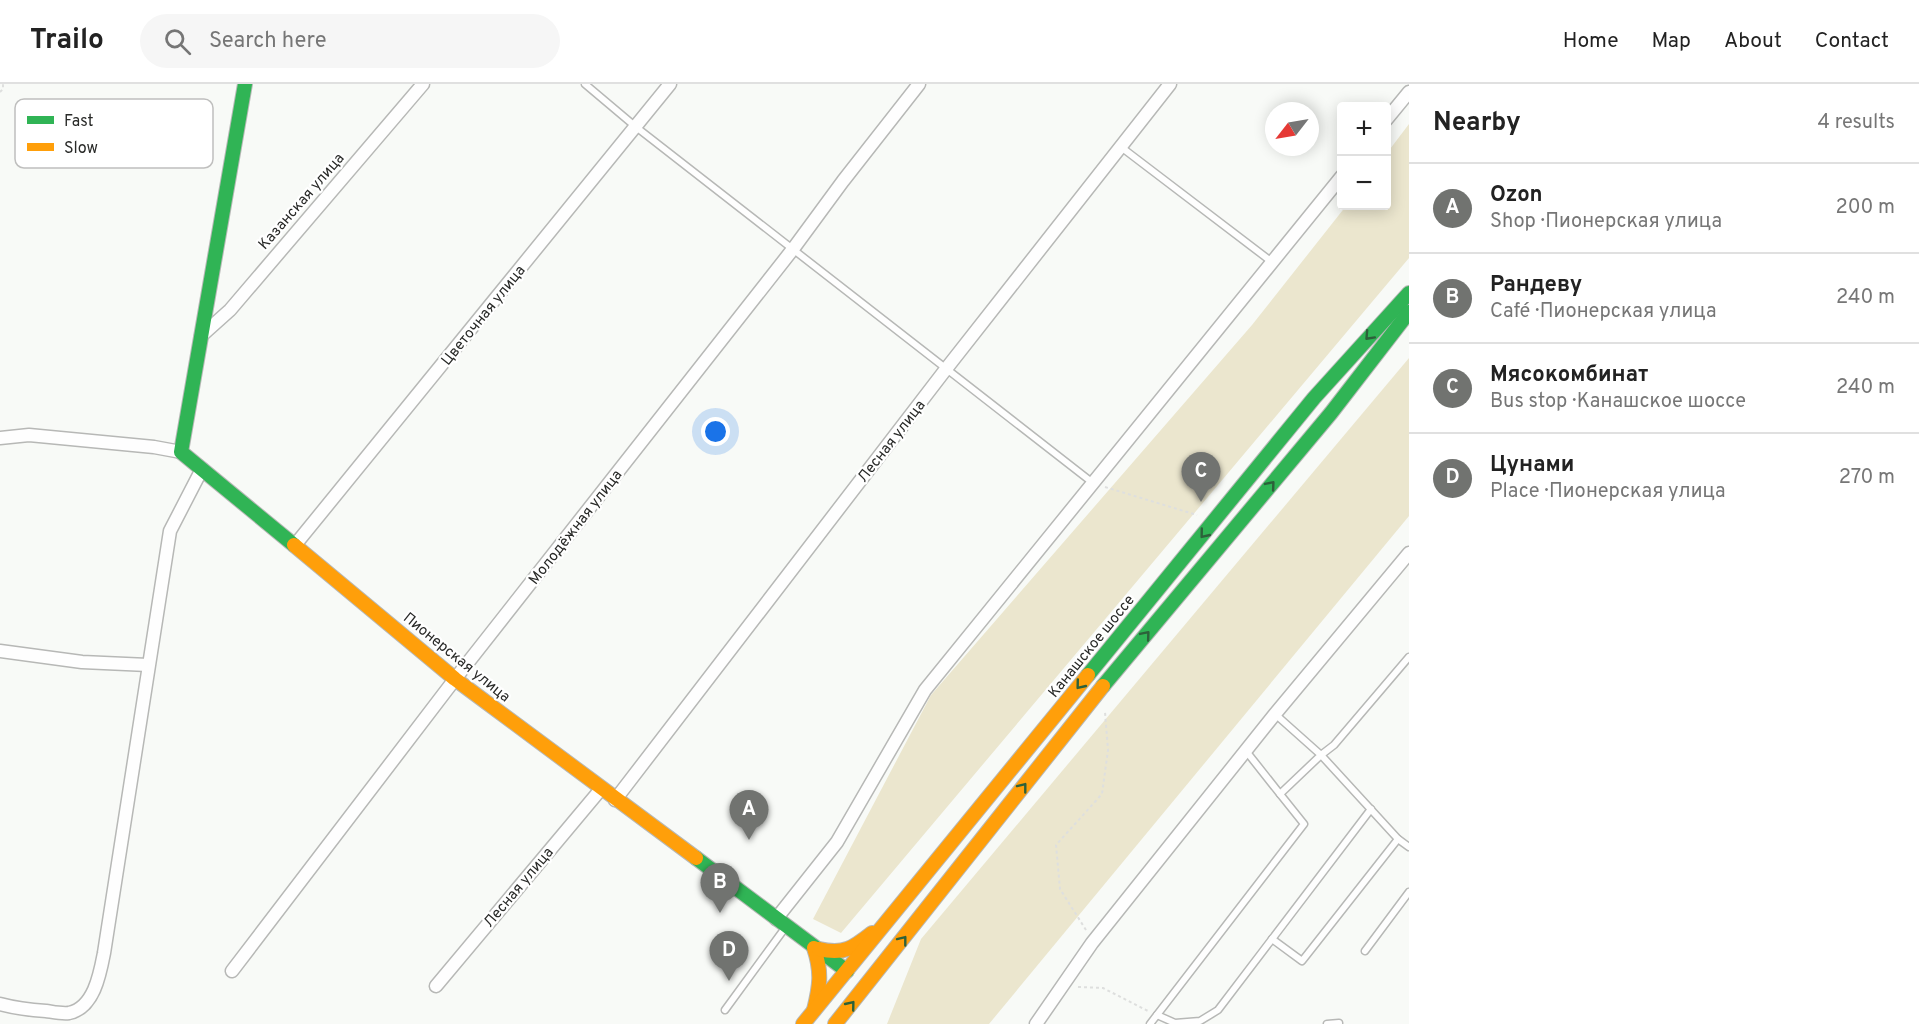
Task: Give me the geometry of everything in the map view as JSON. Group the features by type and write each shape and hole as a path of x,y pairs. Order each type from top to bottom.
{"main road":[{"path":"182,452 245,84"},
{"name":"Канашское шоссе","path":"803,1024 1314,398 1409,293"},
{"path":"835,1024 1103,686 1331,413 1409,312"},
{"name":"Пионерская улица","path":"182,452 455,679 866,986"},
{"path":"814,948 833,953 842,952 852,948 886,924"},
{"path":"814,948 821,967 821,983 814,1011"}],"street":[{"name":"Казанская улица","path":"201,336 230,310 423,84"},
{"name":"Цветочная улица","path":"295,545 670,84"},
{"name":"Молодёжная улица","path":"232,972 455,679 793,249 919,84"},
{"name":"Лесная улица","path":"615,800 946,369 1170,84"},
{"path":"1391,114 1409,92"},
{"path":"781,923 837,842 925,690 1337,181"},
{"name":"Пионерская улица","path":"0,438 29,435 154,447 182,452"},
{"path":"0,1004 66,1014 83,1007 96,983 105,953 170,531 202,468"},
{"path":"1036,1024 1092,944 1275,714 1409,553"},
{"path":"0,651 82,662 148,665"},
{"name":"Лесная улица","path":"436,986 601,789"}],"lane":[{"path":"585,84 636,127 1093,483"},
{"path":"1121,147 1272,263"},
{"path":"1280,794 1334,745 1409,657"},
{"path":"1275,714 1321,756 1398,839 1409,847"},
{"path":"1150,1024 1304,824 1246,750"},
{"path":"1157,1015 1175,1023 1200,1021 1218,1010 1371,809"},
{"path":"1272,939 1302,961 1398,839"},
{"path":"1365,951 1409,891"},
{"path":"725,1010 781,923"},
{"path":"1327,1024 1339,1023"}],"path":[{"path":"0,92 3,84"},
{"path":"1093,483 1200,516"},
{"path":"1092,944 1084,925 1060,889 1056,845 1102,794 1108,750 1103,686"},
{"path":"1060,989 1085,986 1103,988 1157,1015"}],"shaded area":[{"path":"1409,124 1409,258 841,933 813,919 931,695 1252,325 1343,210 1391,210 1391,148"},
{"path":"1409,358 1409,516 989,1024 887,1024 921,939"}],"traffic: fast":[{"path":"245,84 181,452 294,545"},
{"path":"1088,675 1314,398 1409,293"},
{"path":"1103,686 1331,413 1409,312"},
{"path":"696,858 847,971"}],"traffic: slow":[{"path":"294,545 455,679 696,858"},
{"path":"803,1024 1088,675"},
{"path":"835,1024 1103,686"},
{"path":"819,949 842,951 859,943 872,933"},
{"path":"814,948 819,979 814,1010"}],"place":[{"name":"Мясокомбинат","path":"1201,502"},
{"name":"Ozon","path":"749,840"},
{"name":"Рандеву","path":"720,913"},
{"name":"Цунами","path":"729,981"}]}
